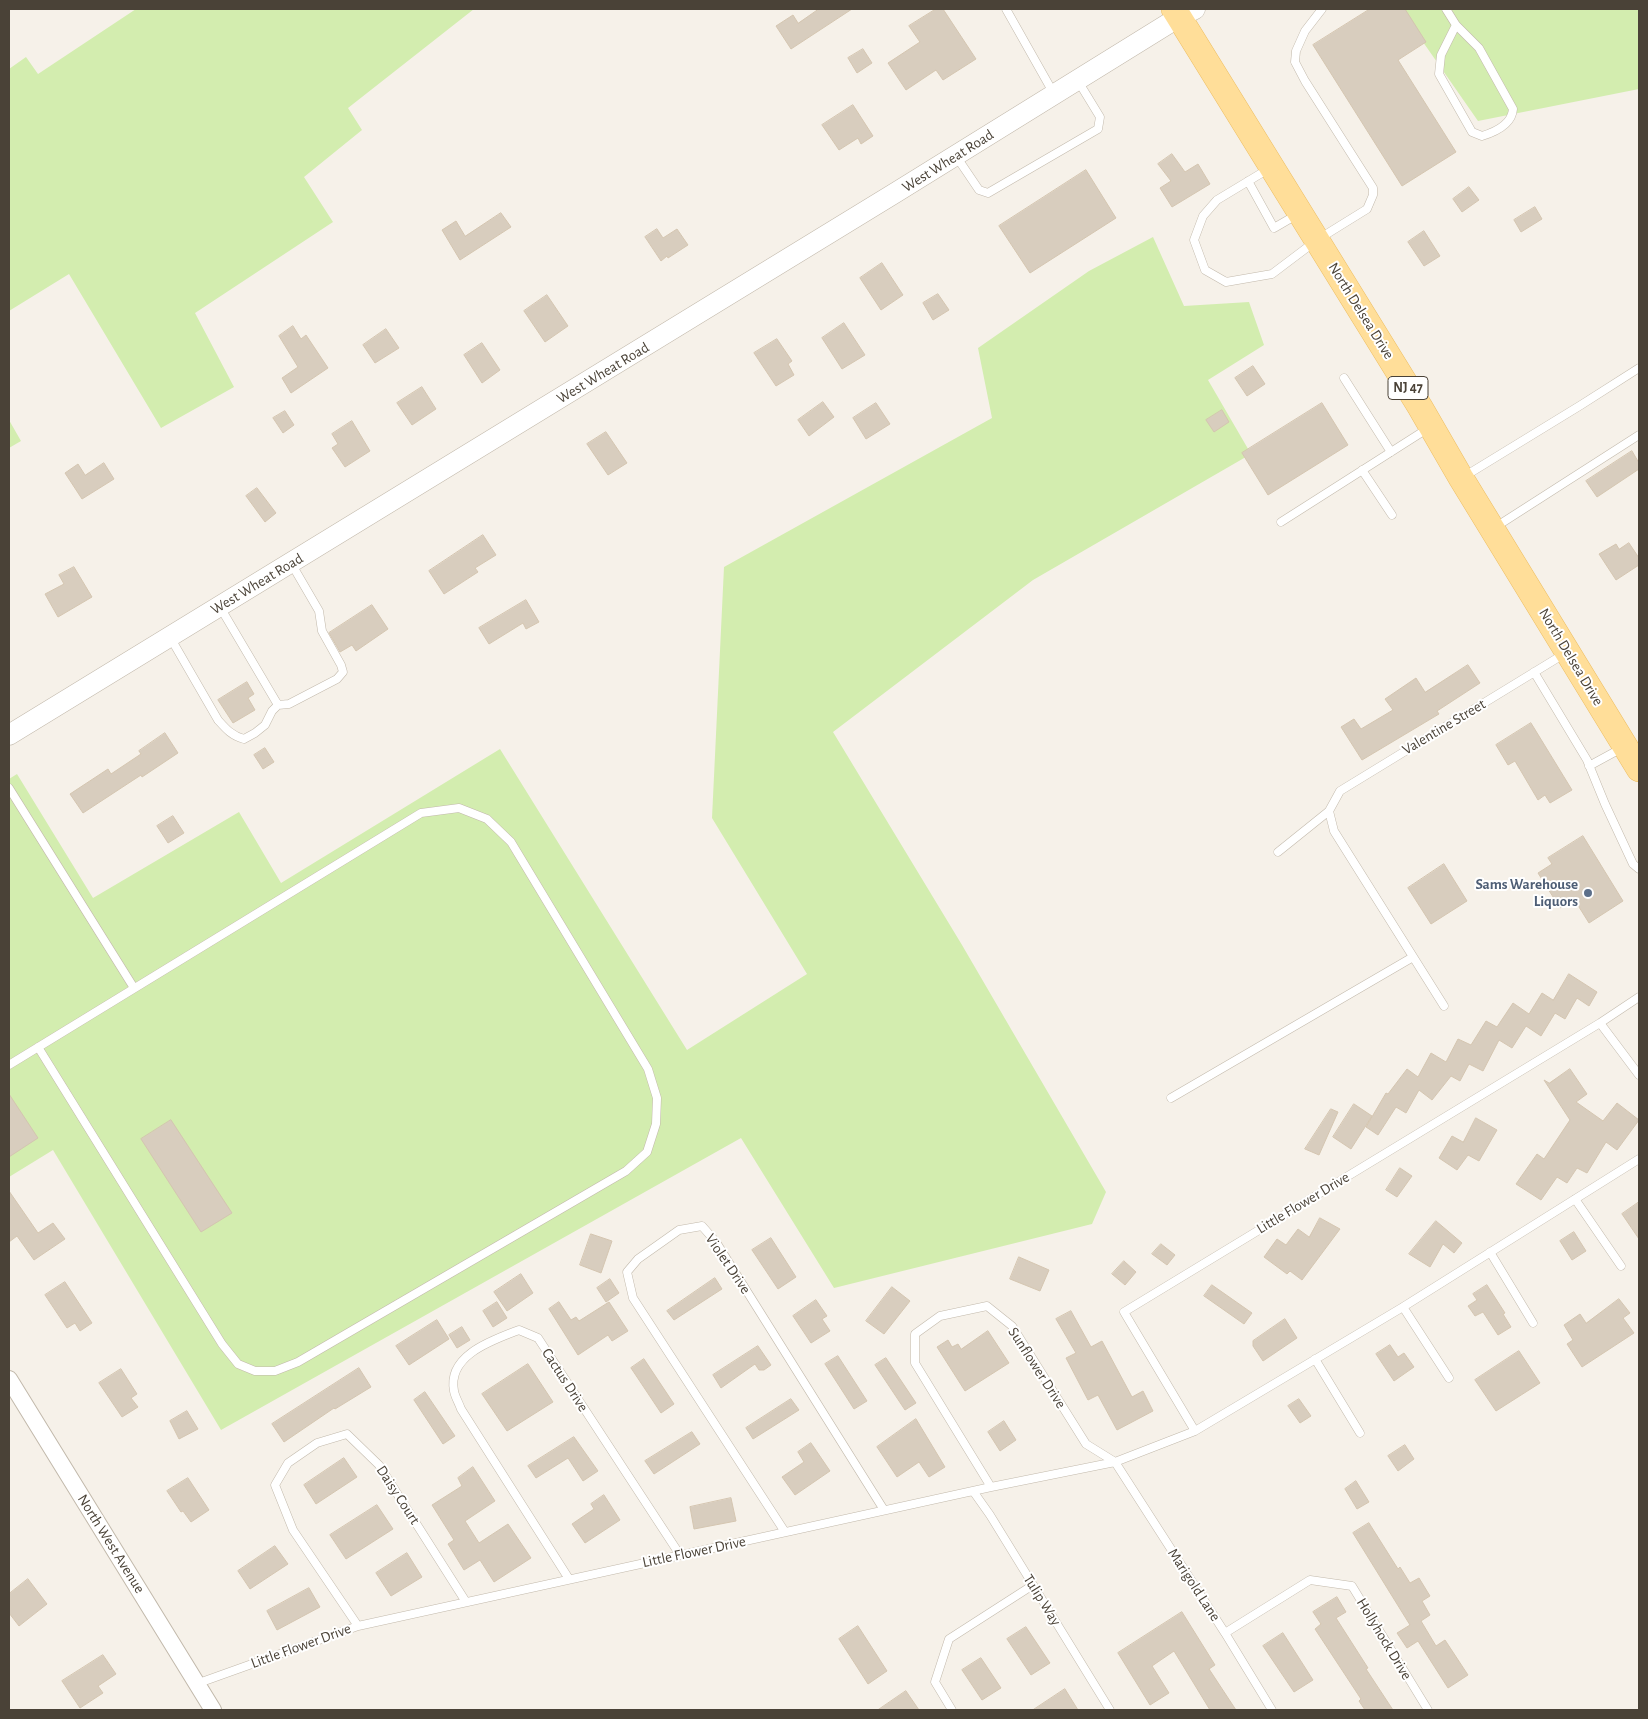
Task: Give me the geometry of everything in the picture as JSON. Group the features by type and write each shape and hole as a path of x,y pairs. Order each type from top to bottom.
{"main road":[{"name":"North Delsea Drive","path":"1182,12 1271,167 1639,769"}],"street":[{"name":"West Wheat Road","path":"9,735 956,156 1182,12"},
{"name":"North West Avenue","path":"9,1378 212,1710"}],"lane":[{"path":"1006,9 1055,94"},
{"path":"1271,167 1217,200 1203,216 1194,240 1205,270 1226,282 1272,274 1317,240 1367,209 1373,195 1373,188 1295,62 1296,51 1305,31 1322,9"},
{"path":"1446,9 1456,25 1479,48 1513,109 1513,114 1507,122 1497,130 1482,136 1472,132 1439,74 1441,55 1456,25"},
{"path":"956,156 979,190 988,193 1098,129 1100,117 1077,80"},
{"path":"1248,181 1274,228 1300,213"},
{"path":"1461,478 1639,368"},
{"path":"1344,378 1391,452"},
{"path":"1281,522 1431,426"},
{"path":"1493,530 1639,435"},
{"path":"1362,470 1392,515"},
{"path":"170,637 218,720 235,737 244,739 255,734 265,725 272,711 278,705 288,704 338,679 343,672 322,631 319,611 291,563"},
{"path":"220,606 278,705"},
{"name":"Valentine Street","path":"1278,852 1329,811 1340,791 1568,652"},
{"path":"1534,672 1589,766 1613,821 1634,864 1639,869"},
{"path":"1589,766 1626,746"},
{"path":"9,788 134,988"},
{"path":"9,1065 38,1047 134,988 421,813 459,808 487,819 510,842 648,1069 657,1098 656,1124 646,1152 626,1171 298,1362 275,1371 255,1371 238,1364 222,1344 38,1047"},
{"path":"1329,811 1334,831 1444,1006"},
{"path":"1171,1098 1413,957"},
{"name":"Little Flower Drive","path":"1195,1431 1124,1312 1600,1023 1639,997"},
{"path":"1600,1023 1639,1075"},
{"name":"Little Flower Drive","path":"196,1684 358,1626 884,1510 1115,1462 1195,1431 1403,1307 1639,1159"},
{"path":"1575,1199 1621,1266"},
{"name":"Violet Drive","path":"785,1532 633,1298 628,1272 638,1259 679,1230 702,1226 716,1242 884,1510"},
{"path":"1490,1252 1533,1323"},
{"name":"Sunflower Drive","path":"991,1487 915,1364 915,1334 940,1316 987,1306 1012,1326 1086,1444 1115,1462"},
{"path":"1403,1307 1448,1378"},
{"name":"Cactus Drive","path":"569,1579 461,1409 454,1390 455,1372 467,1355 494,1339 519,1330 538,1338 680,1555"},
{"path":"1315,1359 1360,1433"},
{"name":"Daisy Court","path":"358,1626 293,1530 275,1485 288,1463 317,1443 347,1434 379,1465 466,1602"},
{"name":"Marigold Lane","path":"1115,1462 1272,1710"},
{"name":"Tulip Way","path":"973,1491 990,1515 1110,1710"},
{"name":"Hollyhock Drive","path":"1225,1633 1310,1580 1352,1586 1428,1710"},
{"path":"952,1710 935,1682 949,1639 1032,1585"}],"green space":[{"path":"136,9 474,9 348,108 362,130 304,177 333,222 195,313 234,387 161,428 69,274 9,311 9,69 26,57 38,74"},
{"path":"1400,9 1639,9 1639,89 1478,121"},
{"path":"1153,237 1184,306 1249,302 1264,345 1208,380 1251,454 1033,580 833,732 962,945 1106,1192 1092,1224 834,1288 741,1138 221,1430 53,1150 9,1177 9,779 17,774 93,898 239,812 281,883 500,749 687,1050 807,974 712,818 724,567 992,418 978,348 1089,271"},
{"path":"9,420 21,441 9,448"}],"building":[{"path":"819,9 852,9 791,49 776,26 793,15 798,23"},
{"path":"936,9 943,9 976,59 943,80 936,70 906,90 888,63 920,42 909,26"},
{"path":"1370,9 1405,9 1426,42 1398,60 1456,152 1402,186 1313,45"},
{"path":"863,49 872,63 857,73 848,58"},
{"path":"853,105 873,136 861,144 858,138 839,150 822,125"},
{"path":"1172,154 1185,172 1198,164 1210,184 1172,207 1160,188 1171,181 1158,164"},
{"path":"1086,170 1116,218 1030,273 999,226"},
{"path":"1469,187 1479,200 1462,212 1453,199"},
{"path":"1535,207 1542,219 1521,232 1514,220"},
{"path":"501,213 511,227 460,260 442,230 456,221 465,236"},
{"path":"657,229 663,238 677,229 688,245 661,261 645,237"},
{"path":"1424,231 1440,256 1424,266 1408,242"},
{"path":"882,263 903,295 881,310 860,278"},
{"path":"938,294 949,310 933,320 923,303"},
{"path":"547,295 568,326 545,342 524,311"},
{"path":"844,323 865,355 842,369 822,338"},
{"path":"293,326 301,339 306,335 328,368 291,393 282,378 298,367 279,336"},
{"path":"386,329 399,348 375,363 363,345"},
{"path":"777,339 792,361 788,364 794,375 776,386 754,353"},
{"path":"482,343 500,370 482,383 464,355"},
{"path":"1253,366 1265,384 1247,396 1235,378"},
{"path":"422,387 436,409 412,425 397,403"},
{"path":"823,402 834,417 809,436 798,420"},
{"path":"876,403 890,424 866,439 853,418"},
{"path":"1322,403 1348,445 1268,495 1242,453"},
{"path":"1222,410 1229,422 1214,432 1206,420"},
{"path":"285,411 294,425 283,433 273,418"},
{"path":"352,421 370,451 345,467 332,448 338,444 332,434"},
{"path":"606,432 627,463 608,475 587,444"},
{"path":"1632,451 1639,463 1639,469 1597,497 1586,481"},
{"path":"104,463 114,479 82,499 65,473 78,464 85,475"},
{"path":"257,488 276,513 265,522 246,496"},
{"path":"483,535 496,555 475,568 478,572 444,594 429,571"},
{"path":"1629,543 1639,558 1639,565 1616,580 1599,554 1616,544 1619,549"},
{"path":"74,567 92,597 58,617 45,594 64,584 59,575"},
{"path":"526,600 539,622 526,629 523,623 489,644 479,628"},
{"path":"372,605 388,629 356,651 352,645 340,652 329,633"},
{"path":"1468,665 1480,683 1437,711 1439,714 1362,760 1341,727 1354,719 1361,729 1393,710 1385,699 1416,678 1425,692"},
{"path":"247,682 254,694 248,698 255,710 233,723 218,700"},
{"path":"1531,723 1572,790 1550,803 1545,795 1538,800 1515,761 1508,765 1496,745"},
{"path":"165,733 178,753 83,813 70,794 108,769 111,774 141,754 139,751"},
{"path":"265,748 274,762 263,769 254,755"},
{"path":"173,816 184,833 168,843 157,826"},
{"path":"1583,836 1623,901 1589,923 1574,899 1560,908 1538,873 1552,864 1548,858"},
{"path":"1444,864 1467,901 1431,924 1408,888"},
{"path":"1569,974 1597,992 1589,1006 1577,998 1565,1019 1555,1013 1541,1036 1526,1026 1512,1048 1499,1040 1483,1071 1469,1064 1460,1081 1451,1076 1432,1100 1419,1090 1406,1113 1396,1107 1378,1135 1366,1127 1386,1093 1388,1094 1407,1069 1418,1077 1431,1053 1446,1062 1458,1039 1471,1045 1486,1021 1497,1027 1513,1003 1529,1014 1542,993 1553,1000"},
{"path":"1570,1069 1587,1094 1576,1102 1603,1121 1617,1103 1639,1120 1617,1150 1606,1142 1587,1173 1577,1168 1567,1183 1557,1177 1541,1200 1516,1184 1537,1154 1544,1159 1570,1120 1544,1080 1549,1083"},
{"path":"9,1094 38,1138 9,1157"},
{"path":"1354,1104 1372,1116 1351,1149 1333,1137"},
{"path":"1331,1109 1338,1112 1319,1155 1305,1149"},
{"path":"1476,1118 1497,1130 1479,1161 1468,1155 1457,1170 1439,1158 1452,1136 1463,1142"},
{"path":"171,1120 232,1213 201,1232 141,1139"},
{"path":"1400,1168 1412,1176 1397,1197 1386,1190"},
{"path":"9,1191 38,1233 53,1223 65,1239 34,1260 17,1236 9,1242"},
{"path":"1639,1202 1639,1239 1622,1214"},
{"path":"1320,1218 1340,1229 1302,1280 1290,1271 1287,1274 1264,1257 1277,1239 1286,1245 1298,1229 1309,1237"},
{"path":"1436,1221 1462,1243 1454,1253 1443,1244 1430,1267 1409,1254"},
{"path":"1574,1232 1586,1251 1572,1260 1560,1241"},
{"path":"591,1234 612,1241 601,1273 580,1265"},
{"path":"771,1238 796,1277 778,1289 752,1250"},
{"path":"1161,1244 1175,1255 1167,1265 1152,1254"},
{"path":"1019,1257 1049,1270 1040,1291 1010,1279"},
{"path":"1124,1261 1136,1272 1125,1285 1112,1274"},
{"path":"521,1274 533,1293 507,1311 494,1292"},
{"path":"715,1278 722,1289 674,1320 667,1311"},
{"path":"610,1279 619,1293 606,1302 597,1288"},
{"path":"65,1282 92,1323 80,1331 75,1323 67,1328 45,1295"},
{"path":"1212,1285 1252,1313 1244,1324 1204,1296"},
{"path":"1487,1285 1505,1313 1503,1314 1511,1327 1498,1335 1483,1312 1475,1316 1468,1306 1477,1300 1473,1294"},
{"path":"892,1287 910,1301 884,1334 866,1321"},
{"path":"1619,1299 1630,1313 1623,1318 1634,1333 1582,1367 1567,1344 1573,1340 1564,1325 1580,1314 1586,1323"},
{"path":"816,1300 827,1316 822,1319 830,1331 811,1343 793,1316"},
{"path":"497,1302 507,1318 493,1327 483,1311"},
{"path":"559,1302 571,1320 576,1317 579,1321 609,1302 628,1331 612,1341 608,1335 578,1355 549,1309"},
{"path":"1071,1311 1091,1347 1102,1341 1132,1397 1143,1391 1153,1411 1117,1430 1098,1395 1088,1400 1066,1358 1076,1353 1056,1319"},
{"path":"1285,1319 1297,1338 1263,1361 1253,1346 1253,1341"},
{"path":"437,1320 449,1339 409,1365 396,1346"},
{"path":"462,1327 470,1340 457,1348 449,1335"},
{"path":"988,1331 1009,1363 965,1391 937,1347 948,1340 952,1347 958,1344 961,1349"},
{"path":"1390,1345 1398,1357 1404,1353 1414,1367 1394,1381 1376,1354"},
{"path":"758,1346 771,1365 764,1370 759,1370 755,1364 721,1388 713,1375"},
{"path":"1519,1351 1540,1383 1496,1411 1475,1380"},
{"path":"838,1356 867,1401 854,1409 825,1364"},
{"path":"886,1358 916,1403 905,1410 875,1365"},
{"path":"644,1359 674,1404 661,1413 631,1368"},
{"path":"528,1364 553,1402 507,1431 482,1394"},
{"path":"359,1368 371,1387 334,1408 284,1442 272,1424"},
{"path":"121,1369 137,1394 131,1398 138,1407 122,1417 99,1383"},
{"path":"425,1392 455,1436 443,1444 414,1400"},
{"path":"791,1399 799,1410 753,1439 746,1428"},
{"path":"1299,1399 1311,1416 1300,1423 1288,1406"},
{"path":"187,1411 198,1429 179,1439 170,1421"},
{"path":"916,1419 945,1467 929,1477 919,1462 897,1477 877,1447"},
{"path":"1004,1421 1016,1440 1000,1451 988,1432"},
{"path":"692,1432 700,1444 654,1474 645,1461"},
{"path":"574,1437 598,1471 583,1481 568,1458 536,1478 528,1466"},
{"path":"811,1443 830,1471 795,1495 782,1477 804,1462 798,1452"},
{"path":"1405,1445 1414,1459 1398,1471 1388,1456"},
{"path":"344,1458 357,1477 316,1504 304,1485"},
{"path":"473,1467 495,1501 465,1521 479,1543 508,1524 531,1558 494,1582 480,1560 464,1570 448,1544 454,1540 432,1505 462,1486 458,1478"},
{"path":"188,1478 209,1510 191,1522 183,1511 181,1512 167,1491"},
{"path":"1356,1481 1369,1502 1357,1509 1345,1489"},
{"path":"604,1495 620,1520 585,1543 572,1524 594,1509 591,1504"},
{"path":"731,1498 736,1521 694,1529 690,1507"},
{"path":"377,1505 393,1529 346,1559 330,1535"},
{"path":"1369,1523 1398,1569 1400,1567 1410,1583 1419,1578 1430,1596 1422,1601 1430,1615 1421,1621 1436,1646 1445,1640 1468,1675 1448,1688 1418,1641 1407,1648 1397,1633 1410,1625 1353,1533"},
{"path":"275,1546 288,1564 250,1589 238,1571"},
{"path":"407,1553 422,1577 391,1596 376,1573"},
{"path":"28,1579 47,1604 19,1626 9,1613 9,1594"},
{"path":"309,1588 320,1607 277,1630 267,1611"},
{"path":"1337,1597 1346,1612 1336,1618 1393,1710 1365,1710 1359,1701 1361,1699 1315,1629 1321,1624 1313,1612"},
{"path":"1182,1612 1215,1665 1209,1669 1236,1710 1210,1710 1174,1651 1152,1666 1169,1693 1150,1705 1118,1653"},
{"path":"858,1626 887,1671 868,1684 839,1639"},
{"path":"1026,1627 1050,1663 1031,1675 1007,1639"},
{"path":"1283,1633 1313,1680 1294,1692 1263,1646"},
{"path":"103,1655 116,1674 98,1686 103,1693 80,1708 62,1681"},
{"path":"981,1658 1001,1688 982,1700 962,1670"},
{"path":"1065,1689 1078,1710 1033,1710"},
{"path":"906,1691 919,1710 878,1710"}],"place":[{"name":"Sams Warehouse Liquors","path":"1588,893"}]}
